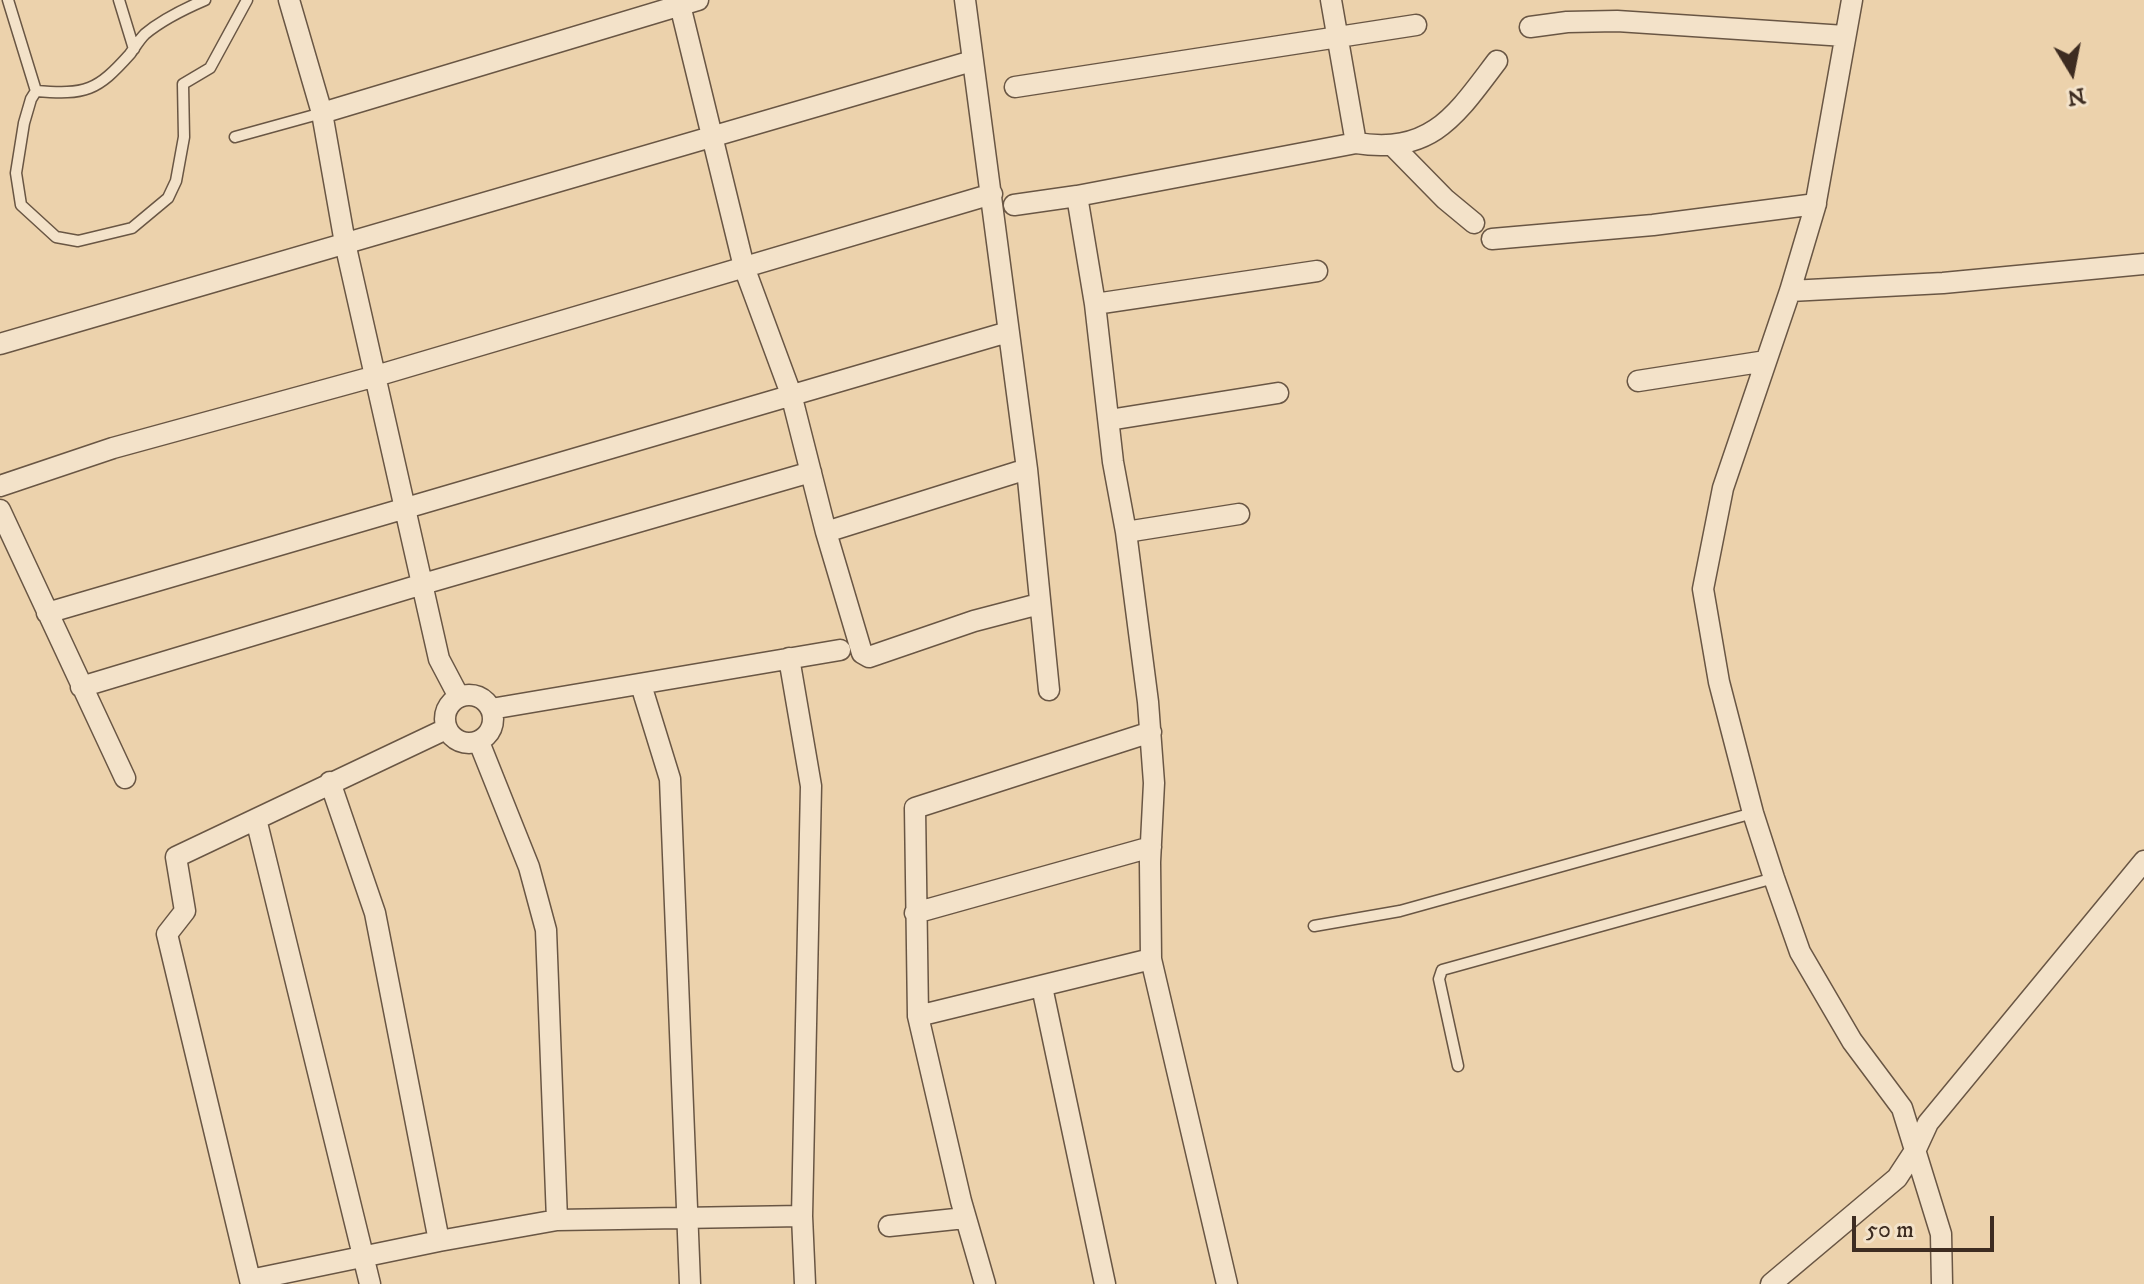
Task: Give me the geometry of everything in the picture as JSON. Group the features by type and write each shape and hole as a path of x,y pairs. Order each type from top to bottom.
{"street":[{"path":"289,0 322,113 345,243 439,659 459,697"},
{"path":"965,0 1027,469 1049,690"},
{"path":"1331,0 1356,143"},
{"path":"1852,0 1816,204 1723,488 1703,589 1719,682 1753,813 1774,878 1800,952 1852,1041 1902,1108 1941,1234 1942,1284"},
{"path":"322,113 689,2 712,136 744,267 791,394 826,532 862,653 869,657 974,621 1039,604"},
{"path":"1530,27 1567,22 1617,21 1845,36"},
{"path":"1015,87 1416,25"},
{"path":"0,344 972,61"},
{"path":"1014,205 1356,143 1393,146 1430,134 1462,107 1497,61"},
{"path":"1393,146 1445,199 1474,223"},
{"path":"0,486 113,448 376,376 992,194"},
{"path":"1077,196 1095,304 1113,462 1126,532 1151,732 1154,783 1151,959 1227,1284"},
{"path":"1492,239 1653,225 1816,204"},
{"path":"1790,291 1943,283 2144,264"},
{"path":"1095,304 1317,271"},
{"path":"47,613 1008,332"},
{"path":"1638,381 1766,361"},
{"path":"1109,420 1278,393"},
{"path":"826,532 1027,469"},
{"path":"81,687 811,472"},
{"path":"0,510 125,778"},
{"path":"1126,532 1239,514"},
{"path":"491,709 840,650"},
{"path":"789,658 811,786 802,1216 805,1284"},
{"path":"641,685 670,779 690,1284"},
{"path":"478,696 491,709 492,728 479,742 460,742 446,729 446,710 459,697 478,696"},
{"path":"446,729 176,857 185,911 167,934 251,1282 439,1241 557,1220 802,1216"},
{"path":"985,1284 965,1218 918,1016 915,808 1151,732"},
{"path":"479,742 529,867 546,930 557,1220"},
{"path":"330,782 375,913 439,1241"},
{"path":"256,819 370,1284"},
{"path":"915,913 1151,847"},
{"path":"1771,1284 1897,1178 1928,1123 2144,861"},
{"path":"918,1016 1151,959"},
{"path":"1042,987 1105,1284"},
{"path":"889,1226 965,1218"}],"lane":[{"path":"8,0 36,91 24,123 16,173 21,205 56,237 78,241 132,228 168,198 176,181 184,137 183,84 210,68 247,0"},
{"path":"119,0 134,49"},
{"path":"36,91 88,89 107,79 148,32 176,13 205,0"},
{"path":"235,137 322,113"},
{"path":"1314,926 1400,911 1753,813"},
{"path":"1458,1066 1439,979 1442,970 1774,878"}]}
